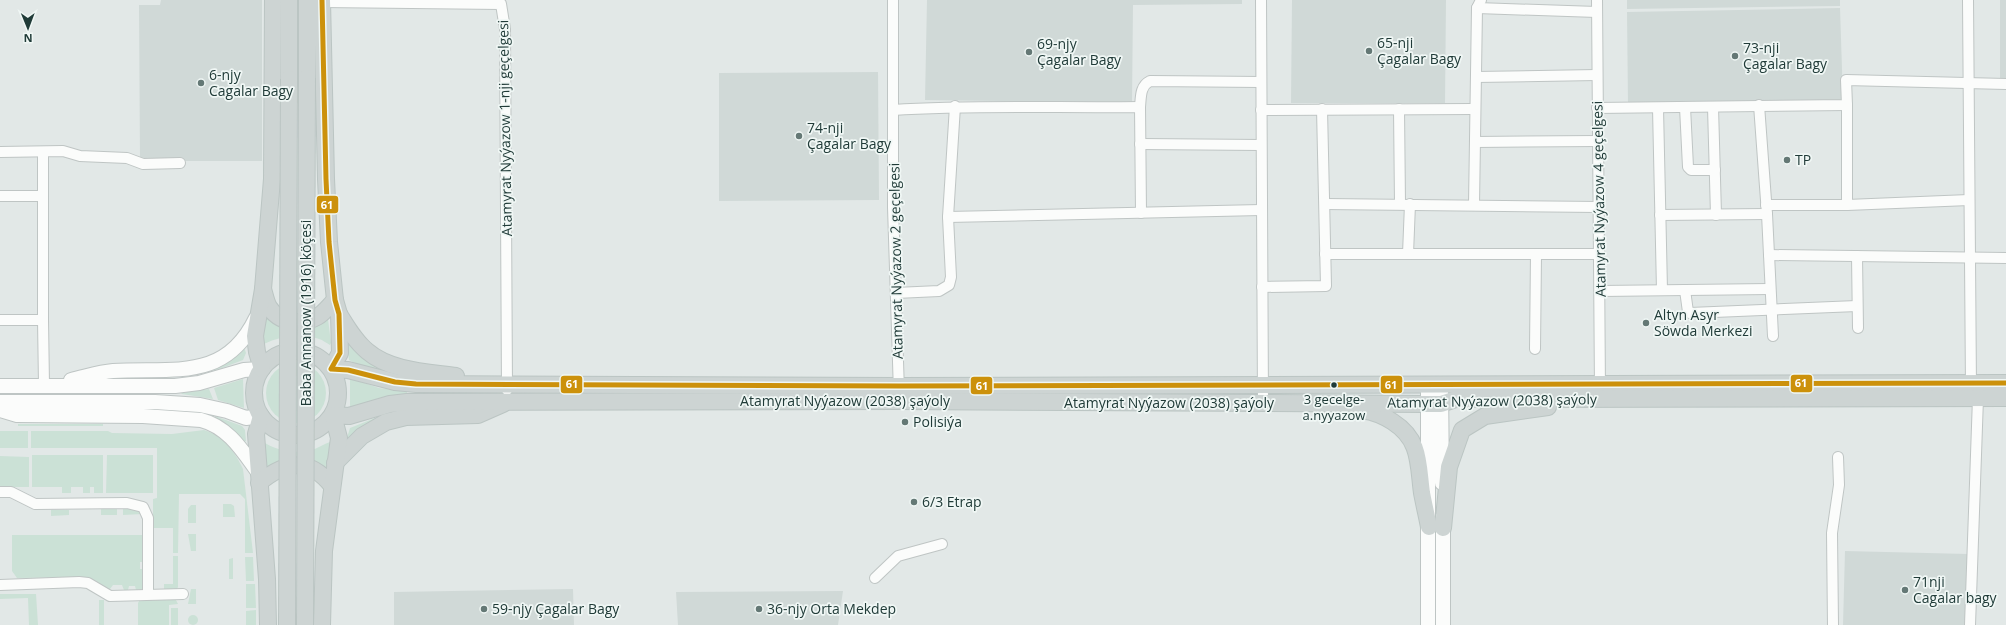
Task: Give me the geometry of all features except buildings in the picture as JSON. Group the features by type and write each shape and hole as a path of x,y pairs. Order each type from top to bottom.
{"main road":[{"path":"262,369 255,344 257,316 263,289 272,179 273,0"},
{"name":"Baba Annanow (1916) köçesi","path":"287,625 289,0"},
{"path":"317,1 326,178 340,353 331,370"},
{"name":"Baba Annanow (1916) köçesi","path":"305,625 307,78 317,1"},
{"path":"263,289 269,306 275,315 282,319 298,322 310,320 337,307"},
{"path":"337,307 358,341 368,352 390,364 507,385"},
{"path":"44,385 112,371 180,371 203,366 226,354 241,342 250,331 257,316"},
{"path":"297,351 316,356 331,370 337,382 339,395 333,414 318,429 297,435 277,430 261,416 256,405 254,392 256,380 262,369 270,360 281,354 297,351"},
{"path":"0,386 175,386 199,383 244,370 262,369"},
{"name":"Atamyrat Nyýazow (2038) şaýoly","path":"331,370 348,370 370,377 409,384 899,393 1263,403 1434,404 1456,399 1600,391"},
{"name":"Atamyrat Nyýazow (2038) şaýoly","path":"1973,393 2006,383"},
{"path":"1435,384 1436,527 1443,625"},
{"name":"Atamyrat Nyýazow (2038) şaýoly","path":"333,414 349,416 390,404 407,402 507,402 1262,385 1435,384 1600,391 1973,393 2006,398"},
{"path":"1428,625 1436,527 1449,467 1464,428 1485,416 1600,391"},
{"path":"0,402 163,403 200,405 228,411 246,418 261,416"},
{"path":"335,463 362,436 386,422 406,417 478,415 507,402"},
{"path":"1263,403 1380,413 1403,428 1410,436 1418,454 1436,527"},
{"path":"0,410 17,415 143,416 200,420 210,423 231,438 258,477"},
{"path":"322,625 324,551 338,438 333,414"},
{"path":"261,416 256,434 258,477 268,579 268,625"},
{"path":"258,477 283,467 301,465 310,467 319,473 332,486"}],"street":[{"name":"Atamyrat Nyýazow 2 geçelgesi","path":"893,0 893,208 899,393"},
{"path":"1261,0 1260,110 1263,403"},
{"name":"Atamyrat Nyýazow 4 geçelgesi","path":"1597,0 1597,108 1601,291 1600,391"},
{"path":"1968,0 1969,257 1973,393 1970,625"},
{"name":"Atamyrat Nyýazow 1-nji geçelgesi","path":"317,1 502,4 505,29 507,385"},
{"path":"1474,205 1474,109 1479,4 1597,12"},
{"path":"1476,77 1597,75"},
{"path":"1847,205 1846,80 2006,84"},
{"path":"1141,213 1140,107 1142,88 1146,83 1150,81 1261,82"},
{"path":"1759,105 1767,210 1772,336"},
{"path":"1597,108 1846,105"},
{"path":"896,293 939,291 949,285 951,277 948,217 955,106"},
{"path":"893,110 955,106 1047,108 1140,107"},
{"path":"1685,107 1688,167 1690,170 1715,170"},
{"path":"1713,107 1716,215"},
{"path":"1658,108 1662,290"},
{"path":"1262,287 1326,286 1322,109"},
{"path":"1399,109 1408,254"},
{"path":"1260,110 1474,109"},
{"path":"1475,142 1598,141"},
{"path":"1140,144 1261,145"},
{"path":"0,152 63,152 80,156 127,158 143,164 180,163"},
{"path":"43,152 42,320 44,385"},
{"path":"0,196 43,196"},
{"path":"1660,215 1716,215 1847,205 1969,200"},
{"path":"1325,204 1599,208"},
{"path":"948,217 1261,210"},
{"path":"1325,254 1600,254"},
{"path":"1535,349 1536,254"},
{"path":"1769,255 2006,258"},
{"path":"1857,256 1858,328"},
{"path":"1601,291 1770,289"},
{"path":"1685,290 1686,307 1690,313 1858,306"},
{"path":"0,320 42,320"},
{"path":"507,385 507,402"},
{"path":"1833,625 1832,533 1839,485 1838,458"},
{"path":"0,492 11,492 35,504 127,504 143,507 148,518 148,593"},
{"path":"875,578 898,556 942,544"},
{"path":"0,585 80,582 88,583 110,596 148,593 183,594"}],"shaded area":[{"name":"6-njy Cagalar Bagy","path":"161,0 262,0 262,161 140,161 139,5 160,5"},
{"name":"69-njy Çagalar Bagy","path":"927,0 1242,0 1242,4 1133,5 1132,103 925,100"},
{"name":"65-nji Çagalar Bagy","path":"1292,0 1446,0 1445,103 1291,103"},
{"path":"1627,0 1840,0 1840,6 1627,9"},
{"path":"2000,0 2006,0 2006,80 2000,80"},
{"name":"73-nji Çagalar Bagy","path":"1840,8 1843,100 1628,104 1627,12"},
{"name":"74-nji Çagalar Bagy","path":"878,72 879,200 719,201 719,73"},
{"name":"71nji Cagalar bagy","path":"1845,551 1968,554 1966,625 1843,625"},
{"name":"59-njy Çagalar Bagy","path":"573,589 574,625 394,625 394,592"},
{"name":"36-njy Orta Mekdep","path":"843,591 838,625 678,625 676,592"}],"green space":[{"path":"266,317 277,325 285,327 328,319 331,343 330,345 322,340 298,335 284,337 264,344 262,343"},
{"path":"346,339 393,374 361,366 349,360"},
{"path":"244,347 246,353 243,360 214,371 213,369"},
{"path":"290,363 302,363 313,368 321,376 326,387 324,405 313,418 302,423 290,423 279,418 271,410 266,399 266,387 271,376 279,368"},
{"path":"350,378 379,388 407,392 407,394 379,398 350,408"},
{"path":"243,379 244,408 218,400 214,388"},
{"path":"209,389 213,399 181,393"},
{"path":"385,414 346,441 350,428"},
{"path":"215,416 242,426 245,430 246,441 244,442 214,419"},
{"path":"18,424 103,424 103,426 18,426"},
{"path":"204,430 217,436 228,445 243,469 253,553 245,553 245,499 240,494 179,494 178,553 173,553 173,528 153,528 153,499 157,498 157,448 31,448 31,431 108,431 112,433 172,434"},
{"path":"0,431 28,431 28,448 0,448"},
{"path":"262,441 273,447 292,452 312,450 330,442 327,468 325,469 311,460 296,457 280,461 266,469"},
{"path":"32,455 103,455 103,493 94,493 94,487 90,487 90,493 83,493 83,487 71,487 71,493 62,493 62,487 32,487"},
{"path":"107,455 153,455 153,493 106,493"},
{"path":"0,456 29,457 29,487 0,487"},
{"path":"223,504 231,504 234,506 235,517 223,517"},
{"path":"191,505 196,505 196,523 188,523 188,509"},
{"path":"101,509 117,509 117,515 101,515"},
{"path":"123,509 138,509 143,514 123,515"},
{"path":"51,510 69,510 69,515 51,516"},
{"path":"188,534 196,534 196,551 191,551"},
{"path":"12,535 144,535 144,562 140,562 140,569 144,569 143,589 136,590 135,586 129,586 128,590 124,590 122,585 113,585 110,589 107,589 96,581 85,577 17,578 12,571"},
{"path":"173,556 178,556 178,587 177,589 164,589 164,584 173,584"},
{"path":"245,557 253,557 254,581 246,581"},
{"path":"233,558 233,579 229,579 229,559"},
{"path":"246,584 255,584 256,608 246,608"},
{"path":"191,589 196,589 196,604 188,604"},
{"path":"0,594 36,594 38,625 29,625 28,598 0,599"},
{"path":"141,598 175,598 178,604 169,605 169,625 138,625 138,603"},
{"path":"99,600 104,600 104,625 99,625"},
{"path":"171,608 178,608 178,625 171,625"},
{"path":"256,610 256,625 246,625 246,611"},
{"path":"191,615 195,615 197,616 197,624 191,625 188,622 188,618"}],"transit line":[{"name":"61","path":"322,0 329,242 335,300 339,314 340,353 331,369 348,370 395,382 416,384 899,386 2006,383"}],"place":[{"name":"65-nji Çagalar Bagy","path":"1369,51"},
{"name":"69-njy Çagalar Bagy","path":"1029,52"},
{"name":"73-nji Çagalar Bagy","path":"1735,56"},
{"name":"6-njy Cagalar Bagy","path":"201,83"},
{"name":"74-nji Çagalar Bagy","path":"799,136"},
{"name":"TP","path":"1787,160"},
{"name":"Altyn Asyr Söwda Merkezi","path":"1646,323"},
{"name":"3 gecelge- a.nyyazow","path":"1334,385"},
{"name":"Polisiýa","path":"905,422"},
{"name":"6/3 Etrap","path":"914,502"},
{"name":"71nji Cagalar bagy","path":"1905,590"},
{"name":"59-njy Çagalar Bagy","path":"484,609"},
{"name":"36-njy Orta Mekdep","path":"759,609"}]}
